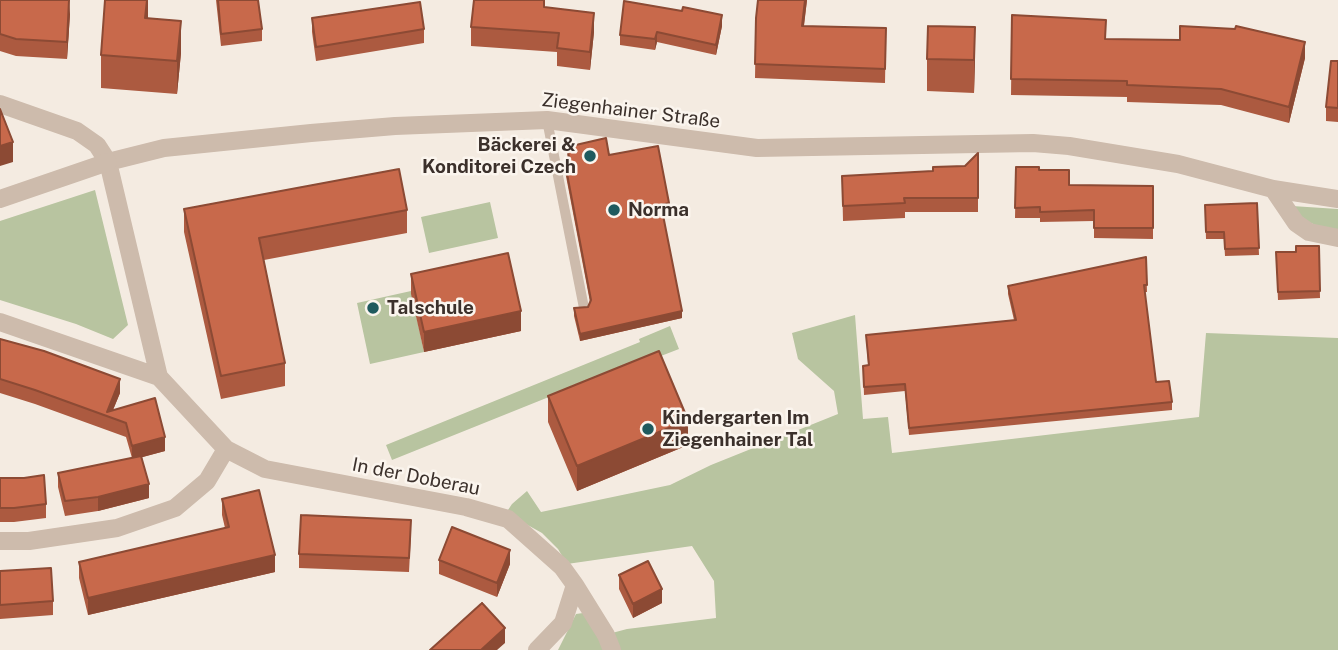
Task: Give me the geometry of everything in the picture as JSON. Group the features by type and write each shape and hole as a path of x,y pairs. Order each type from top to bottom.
{"street":[{"path":"0,104 77,131 97,145 108,162 159,377"},
{"name":"Ziegenhainer Straße","path":"0,199 108,162 164,148 395,126 547,120 757,148 1033,143 1069,146 1178,164 1273,189 1338,199"},
{"path":"1273,189 1296,223 1310,232 1338,238"},
{"path":"0,322 159,377"},
{"name":"In der Doberau","path":"159,377 226,449 265,469 466,507 508,519 562,567 606,635 612,650"},
{"path":"0,541 29,541 117,528 175,508 206,481 226,449"},
{"path":"537,650 563,623 575,584"}],"lane":[{"path":"547,120 583,308"}],"green space":[{"path":"95,190 128,325 113,339 76,324 0,300 0,221"},
{"path":"490,202 498,238 429,253 421,217"},
{"path":"1292,206 1338,209 1338,233 1329,232 1301,218"},
{"path":"411,291 424,352 370,364 357,303"},
{"path":"855,315 863,419 888,417 892,453 1199,417 1206,333 1338,338 1338,650 619,650 612,633 716,618 714,581 692,546 567,564 558,549 542,533 506,513 512,504 527,491 541,512 670,485 711,465 838,414 834,391 798,359 792,333"},
{"path":"670,326 679,349 648,361 646,358 392,460 386,445 640,342 639,339"},
{"path":"583,613 589,619 604,650 558,650 576,614"}],"building":[{"path":"0,0 69,0 67,42 16,39 0,34"},
{"path":"105,0 147,0 145,18 181,21 177,61 101,55"},
{"path":"218,0 258,0 262,29 221,34"},
{"path":"474,0 544,0 544,7 594,13 590,52 557,48 559,33 471,27"},
{"path":"758,0 805,0 802,26 886,28 885,69 755,64"},
{"path":"624,1 682,11 683,7 722,15 716,45 657,32 655,39 620,35"},
{"path":"420,2 424,29 316,47 312,18"},
{"path":"1012,15 1106,20 1105,39 1180,40 1180,26 1235,29 1236,26 1305,42 1289,107 1221,89 1127,85 1127,81 1011,79"},
{"path":"928,26 975,27 974,60 927,59"},
{"path":"1331,61 1338,61 1338,108 1326,107"},
{"path":"0,109 13,142 0,146"},
{"path":"606,138 609,155 658,146 669,203 661,205 682,311 580,334 574,308 588,307 591,300 565,163 570,162 567,147"},
{"path":"978,153 978,198 904,198 905,203 843,206 842,176 933,171 933,167 965,166"},
{"path":"1016,167 1069,170 1069,185 1153,186 1153,228 1094,228 1094,210 1040,212 1040,207 1015,208"},
{"path":"399,169 407,210 259,238 285,363 221,376 184,209"},
{"path":"1257,203 1259,248 1225,249 1224,232 1206,232 1205,205"},
{"path":"1296,246 1319,246 1320,291 1278,292 1276,252 1296,252"},
{"path":"508,253 521,311 424,332 411,274"},
{"path":"1146,257 1147,285 1144,285 1156,382 1169,381 1172,402 909,428 905,384 864,387 863,366 869,365 866,335 1016,320 1008,286"},
{"path":"0,339 44,351 120,379 107,412 155,398 165,437 132,446 126,423 0,379"},
{"path":"659,351 688,420 577,466 548,396"},
{"path":"141,456 149,484 98,497 65,501 58,473"},
{"path":"44,475 46,504 0,508 0,478"},
{"path":"259,490 275,555 88,598 79,562 229,527 222,499"},
{"path":"301,515 411,520 409,558 299,554"},
{"path":"452,527 510,550 497,583 439,560"},
{"path":"648,561 662,589 633,604 619,575"},
{"path":"51,568 53,601 0,605 0,571"},
{"path":"482,603 505,628 481,650 430,650"}],"place":[{"name":"Bäckerei & Konditorei Czech","path":"590,156"},
{"name":"Norma","path":"614,210"},
{"name":"Talschule","path":"373,308"},
{"name":"Kindergarten Im Ziegenhainer Tal","path":"648,429"}]}
